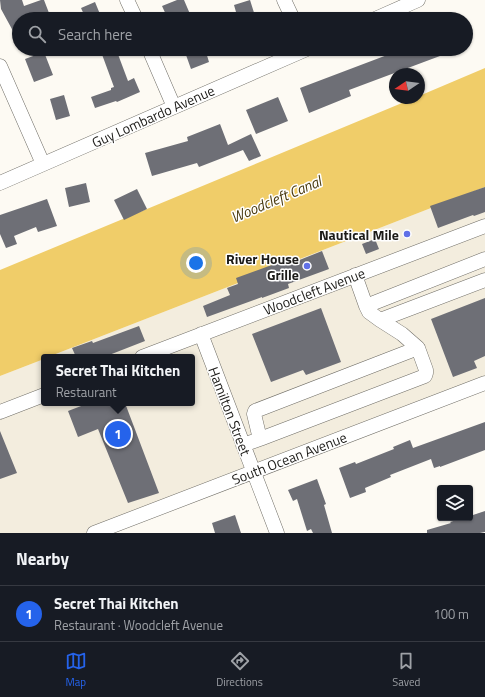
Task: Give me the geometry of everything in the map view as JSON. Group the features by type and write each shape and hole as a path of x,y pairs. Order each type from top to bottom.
{"street":[{"path":"127,0 133,12"},
{"path":"284,0 290,12"},
{"path":"391,12 418,0"},
{"path":"152,56 174,107"},
{"name":"Guy Lombardo Avenue","path":"0,183 290,56"},
{"path":"0,66 43,164"},
{"name":"Woodcleft Avenue","path":"150,354 485,226"},
{"path":"366,306 485,258"},
{"path":"243,445 425,376 426,370 418,348 402,334 369,312 355,275"},
{"path":"380,320 485,280"},
{"name":"Hamilton Street","path":"201,334 277,533"},
{"path":"260,439 254,414 255,411 418,348"},
{"name":"South Ocean Avenue","path":"94,533 485,383"},
{"path":"0,412 41,396"}],"shaded area":[{"name":"Nautical Mile","path":"485,187 485,385 93,533 0,533 0,376 41,360 41,406 195,406 195,354 56,354"}],"water":[{"name":"Woodcleft Canal","path":"485,68 485,187 56,354 41,354 41,360 0,376 0,270 400,104 425,104 425,93"}],"building":[{"path":"0,0 22,0 24,6 44,0 49,12 12,12 12,29 1,9"},
{"path":"177,0 184,0 189,12 165,12 162,6"},
{"path":"250,0 254,12 236,12 234,5"},
{"path":"95,2 99,12 83,12 81,8"},
{"path":"33,56 46,56 53,75 34,82 25,59"},
{"path":"103,56 119,56 128,81 134,78 140,92 117,102 116,101 95,108 91,97 111,90 111,88 114,87"},
{"path":"186,56 207,56 209,62 191,69"},
{"path":"385,56 440,56 408,68 389,68 389,75 349,90 351,96 309,113 300,88"},
{"path":"64,95 70,116 56,120 50,99"},
{"path":"278,97 288,121 256,134 246,110"},
{"path":"220,124 228,145 251,134 261,156 249,161 243,150 199,167 197,163 152,176 145,153 188,141 187,137"},
{"path":"86,183 90,202 69,207 65,188"},
{"path":"485,187 485,212 438,228 430,206"},
{"path":"137,189 147,209 124,220 114,200"},
{"path":"47,199 57,226 38,232 36,227 14,236 17,244 6,248 0,234 0,215"},
{"path":"375,239 379,249 366,254 362,244"},
{"path":"322,251 329,269 288,284 289,288 207,317 203,306 230,295 227,288 238,284 236,278 280,262 281,265 296,259 297,261"},
{"path":"485,298 485,356 474,361 477,368 453,377 431,319"},
{"path":"321,308 341,362 306,375 303,370 271,382 252,334"},
{"path":"139,326 145,341 112,354 75,354 72,348 92,341 93,343"},
{"path":"81,406 126,406 159,493 128,503 98,429 78,437 68,411"},
{"path":"485,422 485,450 434,468 431,459 390,475 391,477 365,488 366,492 350,498 339,468 355,462 356,464 394,449 393,447 410,440 413,448"},
{"path":"0,431 17,473 0,479"},
{"path":"317,479 326,504 324,505 332,533 313,533 311,529 307,531 297,499 293,501 288,490"},
{"path":"485,511 485,532 427,533 427,530 453,521 473,521 473,515"},
{"path":"235,515 241,533 215,533 212,523"}],"place":[{"name":"Nautical Mile","path":"407,234"},
{"name":"River House Grille","path":"307,266"},
{"name":"Secret Thai Kitchen","path":"118,434"}]}
